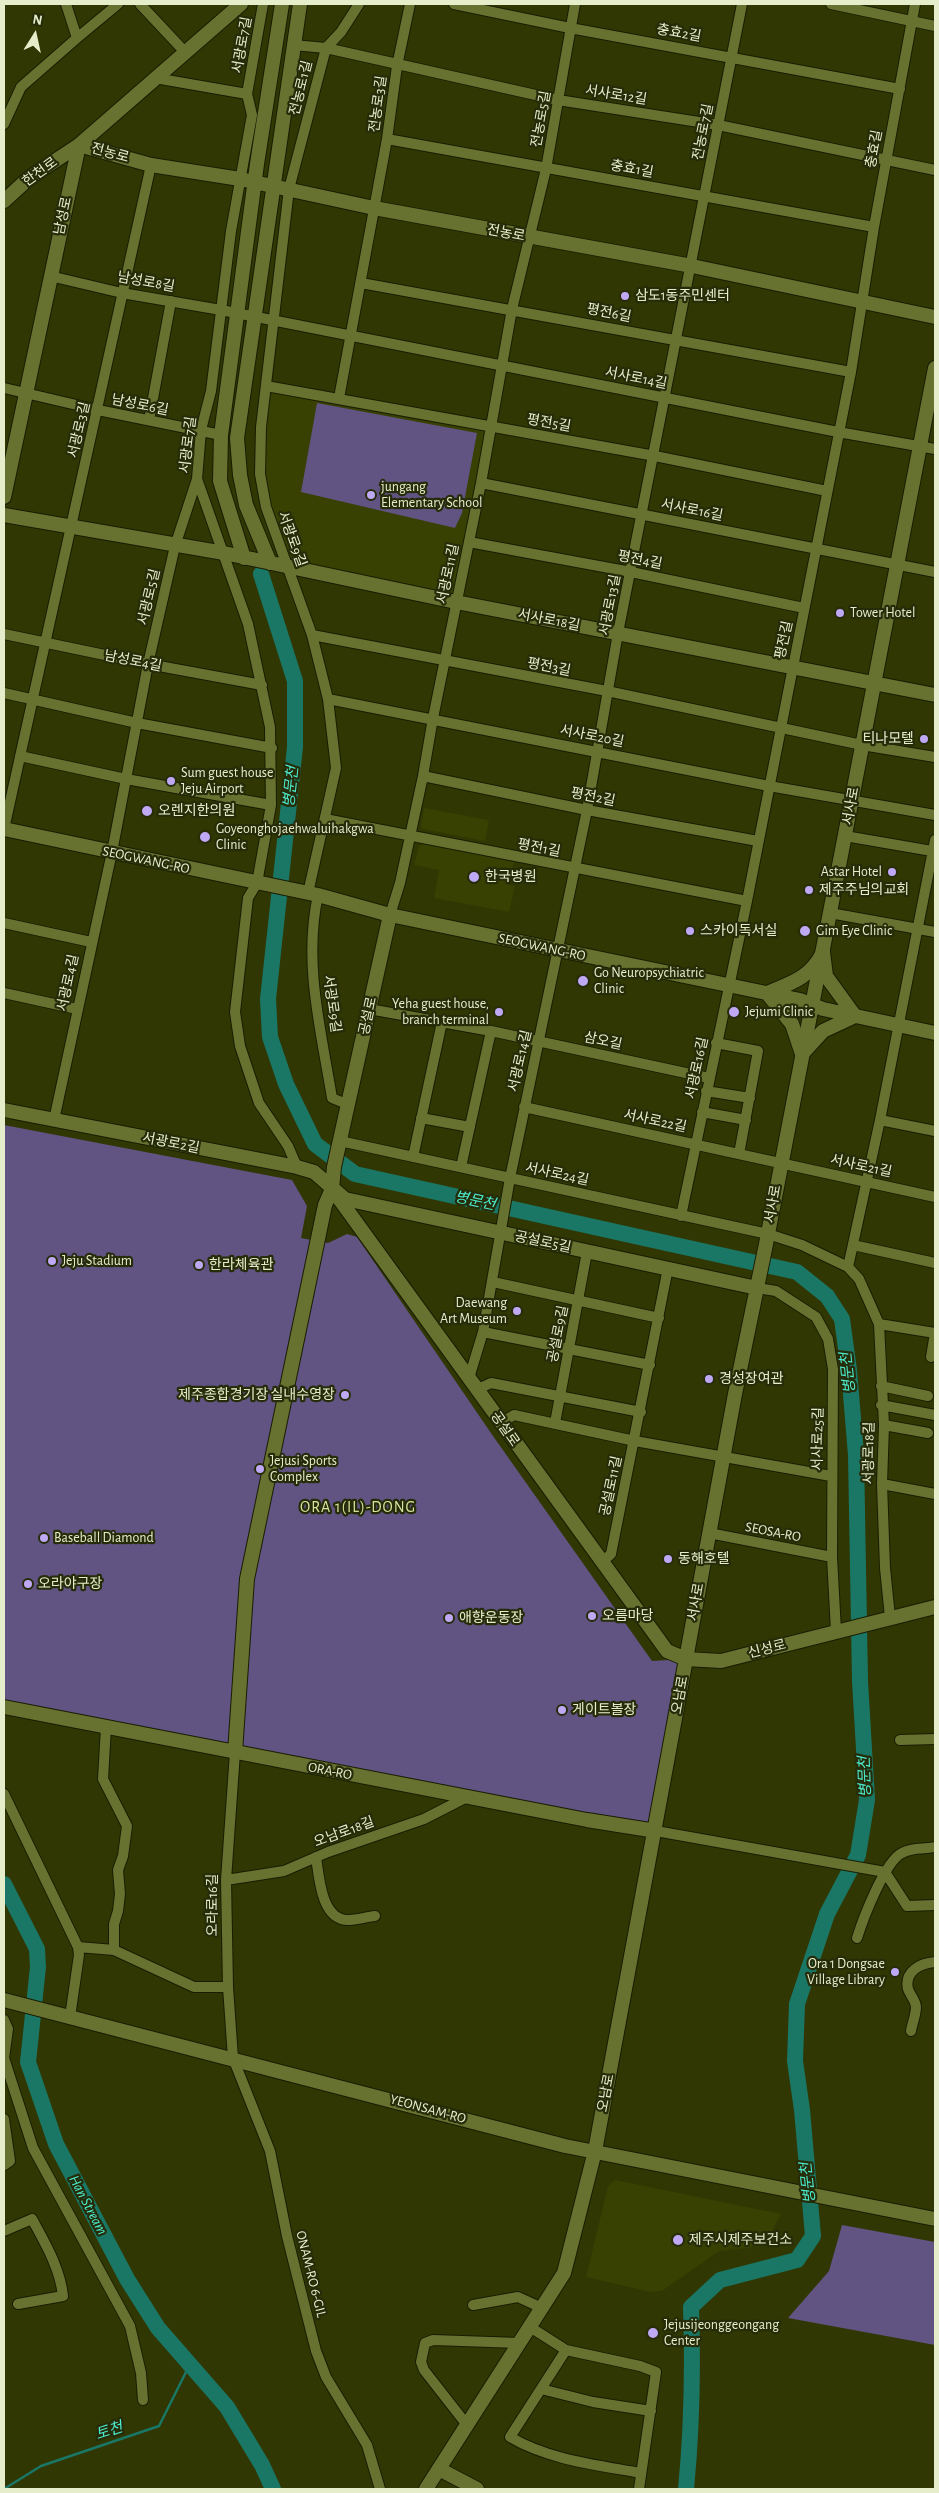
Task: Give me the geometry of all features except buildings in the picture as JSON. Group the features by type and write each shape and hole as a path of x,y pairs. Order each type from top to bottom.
{"street":[{"path":"66,4 77,38"},
{"path":"4,124 21,87 118,4"},
{"path":"140,4 184,51"},
{"path":"79,145 184,51 241,4"},
{"name":"서광로7길","path":"257,883 264,853 271,804 272,748 262,684 248,624 197,479 201,430 211,391 240,179 252,115 247,94 263,4"},
{"path":"244,558 220,480 221,434 236,314 282,4"},
{"path":"270,563 246,505 240,475 237,438 292,45 300,4"},
{"name":"전농로1길","path":"289,189 326,48 341,32 359,4"},
{"name":"전농로3길","path":"374,208 387,139 397,66 410,4"},
{"name":"충효2길","path":"454,4 570,28 900,88"},
{"name":"전농로5길","path":"529,237 546,169 575,4"},
{"name":"전농로7길","path":"692,266 742,4"},
{"path":"831,4 935,26"},
{"name":"충효길","path":"862,301 915,4"},
{"name":"서사로12길","path":"292,45 326,48 397,66 558,100 718,125 886,158 935,170"},
{"path":"155,78 247,94"},
{"name":"충효1길","path":"387,139 874,227"},
{"name":"전농로","path":"79,145 151,165 240,179 374,208 692,266 935,317"},
{"name":"한천로","path":"4,201 29,178 79,145"},
{"name":"남성로","path":"4,497 79,145"},
{"name":"서광로3길","path":"4,829 151,165"},
{"name":"서광로9길","path":"289,189 261,427 260,474 266,507 312,635 328,699 336,768 307,893 312,924 313,988 332,1098 347,1111"},
{"path":"339,398 349,335 361,283 374,208"},
{"name":"서광로11길","path":"390,915 400,883 423,776 444,661 470,542 512,309 529,237"},
{"name":"서광로13길","path":"557,950 587,810 618,633 692,266"},
{"name":"남성로8길","path":"50,276 122,293 236,314"},
{"name":"평전6길","path":"361,283 851,372"},
{"path":"149,420 171,301"},
{"name":"평전길","path":"730,984 851,372 862,301"},
{"name":"서사로14길","path":"236,314 838,432 919,446"},
{"name":"서사로","path":"686,1659 723,1457 823,952 935,368"},
{"name":"평전5길","path":"266,386 655,456 827,491"},
{"name":"남성로6길","path":"4,388 98,410 221,434"},
{"path":"919,446 935,449"},
{"name":"서광로5길","path":"112,852 114,830 126,779 148,664 175,546 197,479"},
{"name":"서사로16길","path":"481,484 935,572"},
{"path":"4,515 70,528 224,553"},
{"name":"평전4길","path":"470,542 631,572 804,608"},
{"name":"서사로18길","path":"224,553 456,602 935,695"},
{"name":"남성로4길","path":"4,634 148,664 262,684"},
{"name":"평전3길","path":"312,635 780,726 862,745 935,757"},
{"path":"4,693 32,701 137,723 272,748"},
{"name":"서사로20길","path":"328,699 433,718 769,786 935,815"},
{"path":"20,756 126,779 271,804"},
{"name":"평전2길","path":"423,776 587,810 758,841"},
{"name":"평전1길","path":"325,819 574,869 747,901"},
{"name":"SEOGWANG-RO","path":"4,829 307,893 390,915 730,984 813,1003 823,1009 935,1033"},
{"path":"845,836 932,851"},
{"path":"848,1267 865,1181 880,1120 918,929 932,872 932,851 935,840"},
{"name":"서광로4길","path":"54,1120 112,852"},
{"path":"257,883 248,898 234,1012 240,1046 259,1103 288,1146 297,1168"},
{"path":"830,913 935,932"},
{"name":"공설로","path":"236,1752 247,1579 325,1205 332,1189 334,1167 390,915"},
{"path":"4,923 91,942"},
{"name":"서광로14길","path":"474,1384 509,1181 557,950"},
{"path":"823,952 826,976 855,1016 823,1031 802,1054 792,1024 767,993 790,985 816,967 823,952"},
{"name":"서광로16길","path":"681,1216 716,1042 730,984"},
{"path":"4,993 77,1009"},
{"name":"삼오길","path":"369,1009 491,1031 709,1078"},
{"path":"413,1156 442,1022"},
{"path":"461,1167 491,1031"},
{"path":"716,1042 758,1051 739,1154"},
{"path":"706,1091 750,1098"},
{"name":"서사로22길","path":"524,1107 780,1163"},
{"name":"서광로2길","path":"4,1110 314,1172 332,1189"},
{"path":"702,1112 746,1120"},
{"path":"421,1118 470,1127"},
{"path":"880,1120 935,1131"},
{"name":"서사로24길","path":"340,1141 461,1167 509,1181 681,1216 767,1239"},
{"name":"서사로21길","path":"780,1163 935,1197"},
{"name":"공설로","path":"332,1189 667,1651 686,1659"},
{"name":"공설로5길","path":"332,1189 345,1199 502,1229 587,1252 758,1284"},
{"name":"서광로18길","path":"767,1239 802,1245 848,1267 859,1279 879,1324 881,1405 884,1424 882,1484 887,1618"},
{"path":"853,1245 935,1263"},
{"name":"공설로9길","path":"555,1422 587,1252"},
{"name":"공설로11길","path":"602,1562 611,1554 641,1412 668,1268"},
{"path":"493,1282 659,1318"},
{"name":"서사로25길","path":"758,1284 776,1291 816,1317 828,1339 833,1369 832,1557 842,1630"},
{"path":"879,1324 935,1333 931,1357"},
{"path":"483,1332 650,1365"},
{"path":"474,1384 490,1383 641,1412"},
{"path":"881,1386 928,1396"},
{"path":"881,1405 935,1415"},
{"path":"501,1423 514,1415 555,1422 635,1441 831,1476"},
{"path":"884,1424 928,1433"},
{"path":"882,1484 935,1494"},
{"name":"SEOSA-RO","path":"709,1533 832,1557"},
{"path":"887,1618 935,1607"},
{"name":"신성로","path":"686,1659 721,1661 887,1618"},
{"name":"오남로","path":"426,2489 564,2273 595,2151 656,1831 686,1659"},
{"name":"ORA-RO","path":"4,1707 467,1797 656,1831"},
{"path":"106,1727 103,1779 127,1826 123,1856 118,1870 120,1894 114,1924 114,1950"},
{"path":"900,1740 935,1739"},
{"name":"오라로16길","path":"233,2058 228,1987 226,1880 236,1752"},
{"path":"4,1794 78,1947 79,1955 68,2016"},
{"name":"오남로18길","path":"226,1880 284,1871 316,1857 424,1819 467,1797"},
{"path":"656,1831 885,1872 908,1906 935,1906"},
{"path":"857,1938 885,1872 899,1854 916,1847 935,1848"},
{"path":"316,1857 322,1898 336,1916 346,1920 375,1916"},
{"path":"78,1947 114,1950 194,1987 228,1987"},
{"path":"911,2031 916,2007 908,1989 908,1981 916,1967 924,1962 935,1962"},
{"name":"YEONSAM-RO","path":"6,2000 565,2146 935,2219"},
{"path":"4,2020 8,2029 4,2058 33,2148 130,2326 141,2373 143,2400"},
{"name":"ONAM-RO 6-GIL","path":"233,2058 270,2151 287,2236 316,2351 326,2377 367,2445 380,2489"},
{"path":"4,2119 10,2161 4,2165"},
{"path":"4,2231 32,2219 51,2255 62,2288 63,2296 18,2304"},
{"path":"474,2305 518,2297 542,2308"},
{"path":"530,2327 566,2350 640,2366 656,2372 639,2489"},
{"path":"467,2425 424,2370 420,2362 425,2343 433,2340 519,2343"},
{"path":"566,2350 510,2437 561,2458 641,2473"},
{"path":"541,2389 593,2402 650,2410"},
{"path":"439,2469 477,2489"}],"shaded area":[{"name":"jungang Elementary School","path":"266,386 490,426 456,602 288,567 260,474"},
{"path":"317,403 477,433 462,513 455,528 301,492"},
{"name":"한국병원","path":"424,808 489,820 485,841 423,829 421,826"},
{"name":"한국병원","path":"424,843 514,862 509,885 515,886 509,912 434,898 439,870 414,865 419,846"},
{"name":"Jejusi Sports Complex","path":"4,1125 292,1180 307,1206 301,1238 328,1243 347,1234 357,1237 493,1436 652,1661 686,1659 656,1831 4,1706"},
{"name":"제주시제주보건소","path":"615,2180 781,2214 772,2231 750,2248 719,2251 662,2291 650,2292 586,2277 608,2186"},
{"path":"842,2225 935,2242 935,2345 788,2318 829,2271"}],"waterway":[{"name":"병문천","path":"261,574 295,681 295,747 268,999 270,1037 286,1084 315,1144 355,1174 797,1272 827,1296 842,1319 849,1370 856,1455 860,1681 867,1800 858,1855 827,1914 797,2004 795,2061 802,2110 813,2236 797,2260 720,2280 691,2307 692,2398 686,2489"},
{"name":"Han Stream","path":"4,1884 37,1949 38,1967 28,2062 56,2144 127,2279 158,2328 227,2407 262,2465 273,2489"},
{"name":"토천","path":"4,2489 41,2466 159,2426 190,2364"}],"place":[{"name":"삼도1동주민센터","path":"625,296"},
{"name":"jungang Elementary School","path":"371,495"},
{"name":"Tower Hotel","path":"840,613"},
{"name":"티나모텔","path":"924,739"},
{"name":"Sum guest house Jeju Airport","path":"171,781"},
{"name":"오렌지한의원","path":"147,811"},
{"name":"Goyeonghojaehwaluihakgwa Clinic","path":"205,837"},
{"name":"Astar Hotel","path":"892,872"},
{"name":"한국병원","path":"474,877"},
{"name":"제주주님의교회","path":"809,890"},
{"name":"스카이독서실","path":"690,931"},
{"name":"Gim Eye Clinic","path":"805,931"},
{"name":"Go Neuropsychiatric Clinic","path":"583,981"},
{"name":"Yeha guest house, branch terminal","path":"499,1012"},
{"name":"Jejumi Clinic","path":"734,1012"},
{"name":"Jeju Stadium","path":"52,1261"},
{"name":"한라체육관","path":"199,1265"},
{"name":"Daewang Art Museum","path":"517,1311"},
{"name":"경성장여관","path":"709,1379"},
{"name":"제주종합경기장 실내수영장","path":"345,1395"},
{"name":"Jejusi Sports Complex","path":"260,1469"},
{"name":"Baseball Diamond","path":"44,1538"},
{"name":"동해호텔","path":"668,1559"},
{"name":"오라야구장","path":"28,1584"},
{"name":"오름마당","path":"592,1616"},
{"name":"애향운동장","path":"449,1618"},
{"name":"게이트볼장","path":"562,1710"},
{"name":"Ora 1 Dongsae Village Library","path":"895,1972"},
{"name":"제주시제주보건소","path":"678,2240"},
{"name":"Jejusijeonggeongang Center","path":"653,2333"}],"district":[{"name":"ORA 1(IL)-DONG","path":"358,1507"}]}
